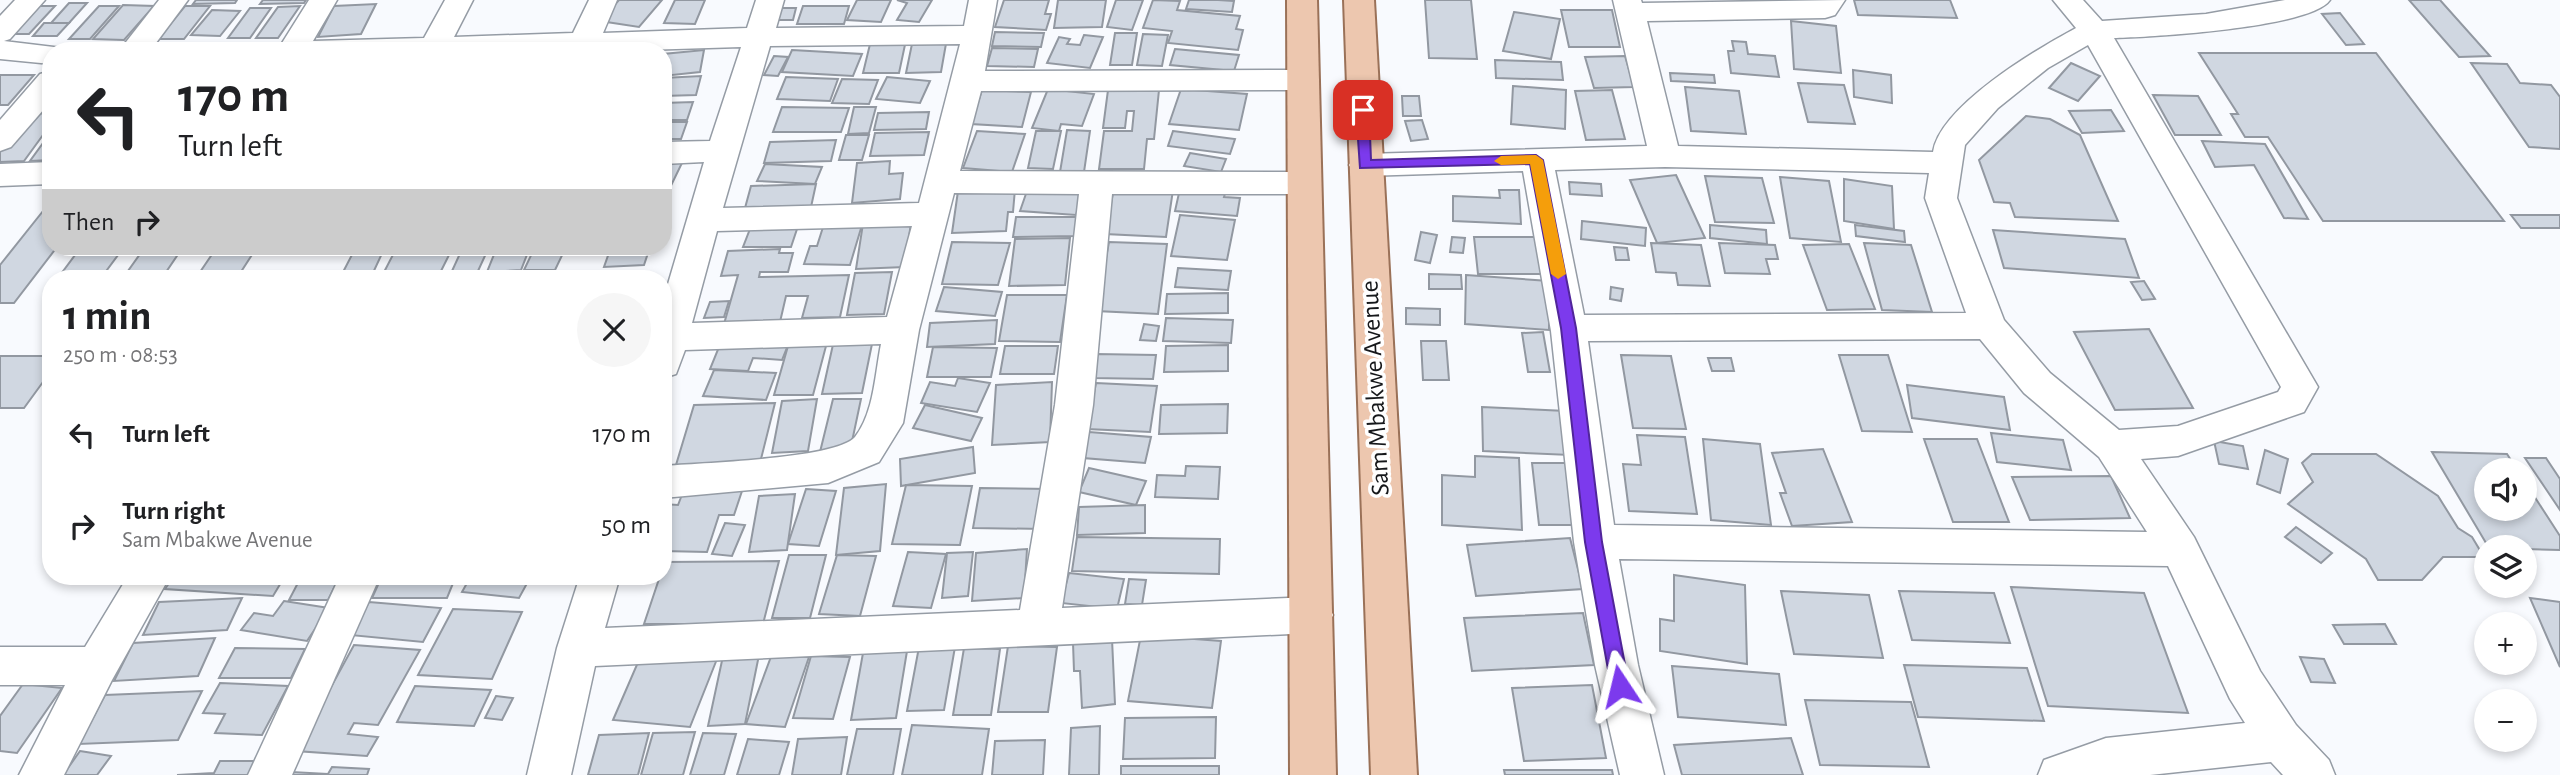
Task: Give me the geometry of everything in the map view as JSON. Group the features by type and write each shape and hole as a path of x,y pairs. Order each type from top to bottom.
{"main road":[{"path":"1303,0 1313,775"},
{"name":"Sam Mbakwe Avenue","path":"1359,0 1364,165 1394,775"}],"street":[{"path":"0,33 31,0"},
{"path":"141,42 174,0"},
{"path":"297,42 323,0"},
{"path":"437,42 459,0"},
{"path":"603,0 584,42 977,35"},
{"path":"672,308 675,283 704,220 770,0"},
{"path":"672,481 828,467 866,451 884,423 901,330 968,81 983,0"},
{"path":"1665,156 1628,6 1825,9 1831,0"},
{"path":"2067,0 2094,30 2300,387 2291,402 2178,441 2112,446"},
{"path":"2313,775 2280,740 2245,685 2180,549 2112,446 2037,383 1989,326 1941,198 1950,142 1987,101 2037,61 2094,30 2199,27 2276,14 2316,0"},
{"path":"0,50 42,54"},
{"path":"968,81 1304,80"},
{"path":"0,140 42,91"},
{"path":"672,153 723,151"},
{"path":"1364,165 1665,156 1947,163"},
{"path":"1536,160 1569,328 1594,542 1625,710 1642,775"},
{"path":"0,175 42,173"},
{"path":"704,220 1097,182 1305,183"},
{"path":"1038,628 1074,405 1097,182"},
{"path":"1569,328 1989,326"},
{"path":"672,350 901,330"},
{"path":"1594,542 2180,549"},
{"path":"41,775 97,666 145,585"},
{"path":"270,775 356,585"},
{"path":"549,775 578,648 597,585"},
{"path":"578,648 1312,615"},
{"path":"0,666 97,666"},
{"path":"2060,775 2106,760 2280,740"}],"building":[{"path":"196,0 237,0 235,3 193,4"},
{"path":"263,0 306,0 304,3 260,4"},
{"path":"619,0 662,0 639,27 600,21"},
{"path":"675,0 705,0 695,24 664,23"},
{"path":"857,0 891,0 881,22 847,20"},
{"path":"897,0 932,0 919,22 897,20 907,3"},
{"path":"1004,0 1049,0 1045,14 1051,14 1046,30 995,27"},
{"path":"1058,0 1106,0 1102,27 1054,28"},
{"path":"1116,0 1143,0 1132,30 1107,27"},
{"path":"1153,0 1180,1 1177,10 1240,16 1236,29 1243,30 1238,50 1168,43 1172,31 1143,28"},
{"path":"1189,0 1234,1 1232,12 1186,9"},
{"path":"1425,0 1471,0 1477,59 1429,58"},
{"path":"1854,0 1950,0 1957,18 1858,15"},
{"path":"2409,0 2440,0 2490,56 2459,57"},
{"path":"69,3 87,3 69,23 51,23"},
{"path":"376,4 361,34 318,37 334,6"},
{"path":"123,5 154,6 124,40 93,39"},
{"path":"37,6 55,6 29,34 11,34"},
{"path":"99,6 119,6 90,39 69,39"},
{"path":"185,6 210,6 184,39 158,39"},
{"path":"300,6 278,38 256,38 278,7"},
{"path":"803,6 849,6 844,24 797,24"},
{"path":"250,8 271,8 250,38 228,38"},
{"path":"778,8 796,8 793,20 775,20"},
{"path":"212,10 240,11 220,36 191,35"},
{"path":"1561,10 1612,10 1620,47 1569,47"},
{"path":"1514,12 1560,19 1551,59 1503,51"},
{"path":"2340,13 2364,44 2346,45 2322,14"},
{"path":"1791,21 1836,26 1841,73 1794,69"},
{"path":"44,23 69,23 57,36 33,36"},
{"path":"995,32 1044,33 1041,47 992,46"},
{"path":"1115,33 1137,33 1132,65 1110,65"},
{"path":"1143,34 1168,35 1162,66 1137,65"},
{"path":"1084,35 1103,37 1090,68 1047,63 1059,37 1070,39 1067,44 1080,45"},
{"path":"947,38 941,72 906,73 913,39"},
{"path":"871,40 906,40 899,73 863,73"},
{"path":"1732,41 1746,42 1748,54 1775,56 1779,77 1731,73 1728,51 1734,51"},
{"path":"992,48 1038,49 1034,67 987,66"},
{"path":"1175,49 1239,55 1234,71 1170,65"},
{"path":"704,50 700,72 672,75 672,53"},
{"path":"792,50 862,54 853,76 782,72"},
{"path":"2199,53 2376,53 2504,221 2323,221 2268,137 2245,137 2231,114 2238,114"},
{"path":"774,56 788,57 778,76 764,75"},
{"path":"1625,56 1634,87 1594,88 1585,57"},
{"path":"1495,60 1561,62 1563,80 1496,78"},
{"path":"2071,63 2100,76 2078,101 2049,88"},
{"path":"2471,63 2507,64 2520,83 2551,85 2560,97 2560,149 2529,147"},
{"path":"1853,70 1891,75 1892,103 1854,97"},
{"path":"1670,73 1714,75 1715,83 1671,81"},
{"path":"0,75 34,75 8,105 0,105"},
{"path":"701,76 696,95 672,96 672,78"},
{"path":"786,77 838,79 830,101 777,99"},
{"path":"887,77 930,81 920,103 876,99"},
{"path":"842,79 878,80 869,104 832,103"},
{"path":"1798,83 1844,85 1855,124 1808,122"},
{"path":"1513,86 1566,90 1565,129 1511,124"},
{"path":"1685,87 1739,91 1746,134 1691,131"},
{"path":"1048,89 1094,94 1082,126 1061,124 1059,131 1032,128"},
{"path":"1181,89 1247,94 1239,130 1169,124"},
{"path":"982,90 1031,92 1022,127 971,124"},
{"path":"1108,90 1159,90 1154,139 1147,139 1144,169 1099,169 1104,131 1132,131 1134,111 1127,111 1125,128 1103,128"},
{"path":"1612,90 1625,139 1586,140 1575,91"},
{"path":"2153,95 2198,96 2221,135 2175,135"},
{"path":"1402,96 1419,96 1421,116 1403,116"},
{"path":"693,102 687,120 672,120 672,103"},
{"path":"782,107 849,108 841,132 773,132"},
{"path":"854,107 876,107 869,133 848,134"},
{"path":"2111,110 2124,131 2082,133 2069,111"},
{"path":"929,112 926,129 874,130 878,113"},
{"path":"42,113 42,136 24,161 0,162 0,151 28,114"},
{"path":"2026,116 2050,119 2080,135 2118,221 2015,217 2010,203 1994,202 1979,160"},
{"path":"1422,120 1428,139 1411,141 1405,121"},
{"path":"672,122 687,122 681,139 672,139"},
{"path":"1067,130 1090,131 1084,172 1060,172"},
{"path":"977,131 1025,134 1012,172 963,168"},
{"path":"1036,131 1061,131 1053,169 1028,168"},
{"path":"1173,131 1235,139 1230,154 1168,146"},
{"path":"929,132 924,155 870,156 875,133"},
{"path":"846,135 869,135 862,160 839,160"},
{"path":"836,140 831,161 764,163 770,142"},
{"path":"2202,141 2265,144 2308,219 2284,218 2254,165 2215,167"},
{"path":"42,144 42,160 30,161"},
{"path":"1190,153 1226,159 1221,172 1184,166"},
{"path":"890,161 889,174 903,173 900,199 852,203 857,163"},
{"path":"672,162 682,163 672,184"},
{"path":"765,164 822,167 815,184 757,181"},
{"path":"1676,175 1705,238 1657,243 1630,180"},
{"path":"1705,176 1762,178 1774,223 1715,222"},
{"path":"1780,177 1829,181 1841,242 1790,238"},
{"path":"1844,179 1892,186 1894,229 1844,221"},
{"path":"1569,182 1601,184 1602,196 1570,194"},
{"path":"816,184 811,207 745,208 751,186"},
{"path":"1199,185 1227,187 1224,197 1240,198 1237,216 1175,211 1179,193 1197,194"},
{"path":"1028,188 1083,193 1076,215 1020,211"},
{"path":"1114,188 1173,190 1166,237 1105,234"},
{"path":"1015,189 1013,212 1008,212 1006,231 952,233 958,191"},
{"path":"1499,190 1519,190 1521,224 1453,221 1453,196 1500,198"},
{"path":"42,212 42,256 50,256 14,303 0,303 0,265"},
{"path":"912,215 905,267 856,269 864,217"},
{"path":"1180,215 1235,220 1227,260 1171,256"},
{"path":"2511,215 2560,215 2560,228 2521,228"},
{"path":"1016,217 1078,217 1075,236 1013,237"},
{"path":"1582,221 1646,228 1645,246 1581,239"},
{"path":"824,224 862,225 850,265 804,264 810,246 817,246"},
{"path":"1710,225 1766,230 1767,244 1710,238"},
{"path":"1855,225 1904,231 1905,242 1856,236"},
{"path":"750,229 797,229 791,247 743,247"},
{"path":"1993,230 2125,239 2139,278 2004,268"},
{"path":"1421,232 1437,235 1430,263 1415,260"},
{"path":"1452,237 1465,238 1463,253 1450,252"},
{"path":"1474,237 1538,237 1544,274 1478,274"},
{"path":"1070,238 1065,285 1009,286 1015,239"},
{"path":"952,242 1010,243 998,285 942,284"},
{"path":"1109,242 1167,244 1158,314 1096,311"},
{"path":"1651,243 1701,245 1710,286 1678,285 1676,273 1656,272"},
{"path":"1719,243 1775,245 1778,259 1766,259 1770,274 1725,273"},
{"path":"1864,243 1911,245 1932,312 1882,310"},
{"path":"1849,244 1875,309 1827,310 1803,245"},
{"path":"1614,247 1627,248 1629,260 1616,260"},
{"path":"780,249 779,253 793,253 788,272 760,272 759,277 849,275 840,317 802,318 808,296 786,296 780,322 724,324 738,275 721,276 728,251"},
{"path":"74,256 117,256 107,270 64,270"},
{"path":"139,256 177,256 167,270 129,270"},
{"path":"211,256 251,256 242,270 201,270"},
{"path":"351,256 381,256 374,270 344,270"},
{"path":"392,256 448,256 442,270 385,270"},
{"path":"459,256 485,256 478,270 452,270"},
{"path":"493,256 526,256 521,270 488,270"},
{"path":"531,256 562,256 555,270 524,270"},
{"path":"608,256 647,256 644,265 604,267"},
{"path":"1178,268 1231,271 1228,290 1175,287"},
{"path":"892,272 884,314 847,315 855,273"},
{"path":"1429,274 1461,275 1462,289 1429,289"},
{"path":"1466,275 1549,281 1549,330 1465,324"},
{"path":"2144,281 2155,299 2142,300 2131,282"},
{"path":"944,287 1002,292 995,316 936,311"},
{"path":"1611,287 1623,289 1621,301 1610,299"},
{"path":"1228,293 1228,313 1165,314 1167,294"},
{"path":"1007,295 1067,295 1060,342 999,341"},
{"path":"729,301 724,317 704,318 710,302"},
{"path":"1406,308 1440,309 1440,325 1406,324"},
{"path":"1166,318 1233,320 1231,343 1163,341"},
{"path":"997,320 995,344 927,347 930,323"},
{"path":"1144,324 1159,326 1156,341 1140,340"},
{"path":"2149,329 2193,408 2115,410 2074,332"},
{"path":"1543,332 1550,372 1528,372 1522,333"},
{"path":"873,339 862,393 822,394 834,340"},
{"path":"1421,341 1446,341 1449,380 1423,380"},
{"path":"721,342 788,345 782,360 753,358 748,371 710,369"},
{"path":"1228,345 1228,371 1164,372 1166,346"},
{"path":"788,346 826,346 813,395 774,395"},
{"path":"1005,346 1058,346 1054,374 1000,374"},
{"path":"933,347 997,348 991,377 927,377"},
{"path":"1096,354 1156,355 1153,379 1092,378"},
{"path":"1621,355 1671,356 1686,429 1633,428"},
{"path":"1839,355 1888,355 1912,432 1862,431"},
{"path":"0,356 42,356 42,383 24,408 0,408"},
{"path":"1708,358 1731,358 1734,371 1712,371"},
{"path":"714,370 776,373 766,400 703,396"},
{"path":"958,378 990,383 977,412 921,403 930,382 955,386"},
{"path":"1052,382 1050,442 992,445 996,385"},
{"path":"1096,383 1157,386 1150,432 1087,429"},
{"path":"1907,385 2004,397 2010,430 1912,418"},
{"path":"817,399 808,451 772,453 782,401"},
{"path":"833,399 861,399 850,451 820,452"},
{"path":"775,403 760,463 676,465 694,405"},
{"path":"1228,404 1227,433 1159,434 1161,405"},
{"path":"925,405 982,418 971,441 913,428"},
{"path":"1482,407 1566,411 1570,455 1483,451"},
{"path":"1089,432 1151,437 1145,463 1083,458"},
{"path":"1991,433 2063,440 2071,470 1997,462"},
{"path":"1637,435 1685,437 1697,514 1629,511 1623,464 1641,465"},
{"path":"1703,439 1760,444 1771,525 1711,520"},
{"path":"1924,439 1977,439 2009,522 1953,522"},
{"path":"2214,441 2243,446 2248,469 2219,464"},
{"path":"973,447 975,473 901,486 900,459"},
{"path":"1823,449 1852,522 1792,526 1780,493 1786,493 1772,453"},
{"path":"2265,450 2288,459 2280,493 2257,484"},
{"path":"2432,452 2507,454 2510,458 2474,458 2474,521 2537,521 2537,501 2560,536 2560,550 2537,549 2537,535 2481,535"},
{"path":"2312,454 2376,454 2438,496 2458,528 2474,540 2474,557 2443,557 2422,580 2378,580 2366,559 2288,504 2313,482 2302,463"},
{"path":"1475,456 1519,458 1522,530 1442,525 1442,475 1475,477"},
{"path":"2537,458 2546,458 2560,479 2560,510 2537,476"},
{"path":"1532,463 1568,463 1577,525 1539,525"},
{"path":"1186,466 1220,467 1218,499 1155,497 1157,475 1185,476"},
{"path":"1089,468 1146,481 1136,505 1079,492"},
{"path":"2111,476 2130,518 2030,520 2012,477"},
{"path":"886,484 880,551 836,555 844,488"},
{"path":"906,485 972,486 960,545 892,544"},
{"path":"685,487 743,488 734,515 719,515 707,552 672,551 672,505 678,505"},
{"path":"980,488 1050,489 1044,529 973,528"},
{"path":"806,489 836,491 819,546 788,544"},
{"path":"795,494 787,550 749,552 759,496"},
{"path":"1145,505 1145,533 1077,535 1079,507"},
{"path":"725,523 745,525 732,556 712,554"},
{"path":"2296,527 2332,553 2321,563 2285,537"},
{"path":"1077,537 1220,539 1219,574 1072,571"},
{"path":"1570,538 1583,589 1476,596 1467,545"},
{"path":"1027,549 1024,598 972,601 976,553"},
{"path":"908,552 946,554 931,608 893,606"},
{"path":"973,552 968,596 942,598 947,553"},
{"path":"789,555 826,555 810,618 772,618"},
{"path":"837,555 876,556 860,616 819,614"},
{"path":"779,561 763,624 644,624 657,585 672,585 672,562"},
{"path":"1069,573 1124,579 1117,609 1061,603"},
{"path":"1674,575 1745,585 1747,664 1660,651 1660,619 1674,621"},
{"path":"1129,579 1146,580 1142,605 1125,604"},
{"path":"168,585 280,585 273,596 165,589"},
{"path":"297,585 336,585 328,600 289,600"},
{"path":"378,585 452,585 447,598 372,598"},
{"path":"466,585 526,585 519,598 462,592"},
{"path":"2011,587 2144,593 2188,713 2048,706"},
{"path":"1781,591 1869,595 1883,658 1794,654"},
{"path":"1899,591 1994,593 2010,643 1912,640"},
{"path":"242,598 227,630 143,635 159,602"},
{"path":"2530,598 2560,602 2560,667 2537,612"},
{"path":"284,601 329,608 307,641 241,630 254,613 273,616"},
{"path":"369,602 441,608 423,642 350,635"},
{"path":"453,609 522,612 492,679 418,675"},
{"path":"1583,613 1594,665 1472,671 1464,618"},
{"path":"2385,624 2396,644 2344,644 2333,625"},
{"path":"1141,635 1221,641 1212,708 1128,701"},
{"path":"215,638 198,676 114,681 133,643"},
{"path":"1112,639 1115,704 1082,708 1080,671 1074,671 1073,643"},
{"path":"354,645 420,650 378,725 354,723 348,734 378,737 367,756 296,751"},
{"path":"1008,646 1057,647 1048,712 998,712"},
{"path":"919,647 955,647 944,710 907,711"},
{"path":"235,648 305,649 291,678 219,678"},
{"path":"964,648 1000,649 991,715 953,715"},
{"path":"907,651 896,718 851,720 863,653"},
{"path":"642,653 717,659 690,727 613,720"},
{"path":"772,654 809,657 785,727 746,724"},
{"path":"759,655 745,724 708,726 723,656"},
{"path":"811,656 850,657 833,719 793,718"},
{"path":"2300,657 2324,659 2335,683 2311,682"},
{"path":"1904,665 2027,668 2044,721 1918,717"},
{"path":"1672,666 1779,674 1786,725 1678,717"},
{"path":"220,683 288,686 262,735 215,733 225,714 203,713"},
{"path":"23,684 62,688 17,753 0,751 0,716"},
{"path":"1592,685 1606,758 1524,761 1512,688"},
{"path":"415,686 491,690 474,726 397,722"},
{"path":"202,691 178,740 79,744 105,695"},
{"path":"496,696 513,698 502,720 485,718"},
{"path":"1805,700 1911,702 1929,767 1820,765"},
{"path":"1216,717 1215,758 1123,759 1125,718"},
{"path":"912,725 989,729 982,775 902,775"},
{"path":"1100,726 1099,775 1069,775 1071,728"},
{"path":"857,729 901,729 893,775 847,775"},
{"path":"695,732 683,775 641,775 653,733"},
{"path":"649,733 638,775 588,775 599,735"},
{"path":"703,733 736,734 724,775 690,775"},
{"path":"847,737 841,775 792,775 798,739"},
{"path":"1791,738 1803,775 1682,775 1674,745"},
{"path":"748,739 789,742 779,775 737,775"},
{"path":"1045,740 1043,775 992,775 995,741"},
{"path":"80,751 111,756 97,775 63,775"},
{"path":"220,761 256,761 249,775 177,775 214,773"},
{"path":"1121,766 1219,766 1219,775 1121,775"},
{"path":"332,767 369,769 367,775 291,775 292,772 328,774"},
{"path":"1504,770 1612,770 1613,775 1505,775"}],"slow traffic":[{"path":"1501,161 1536,160 1558,274"}],"route":[{"path":"1363,110 1364,165 1536,160 1569,328 1594,542 1620,686"}]}
